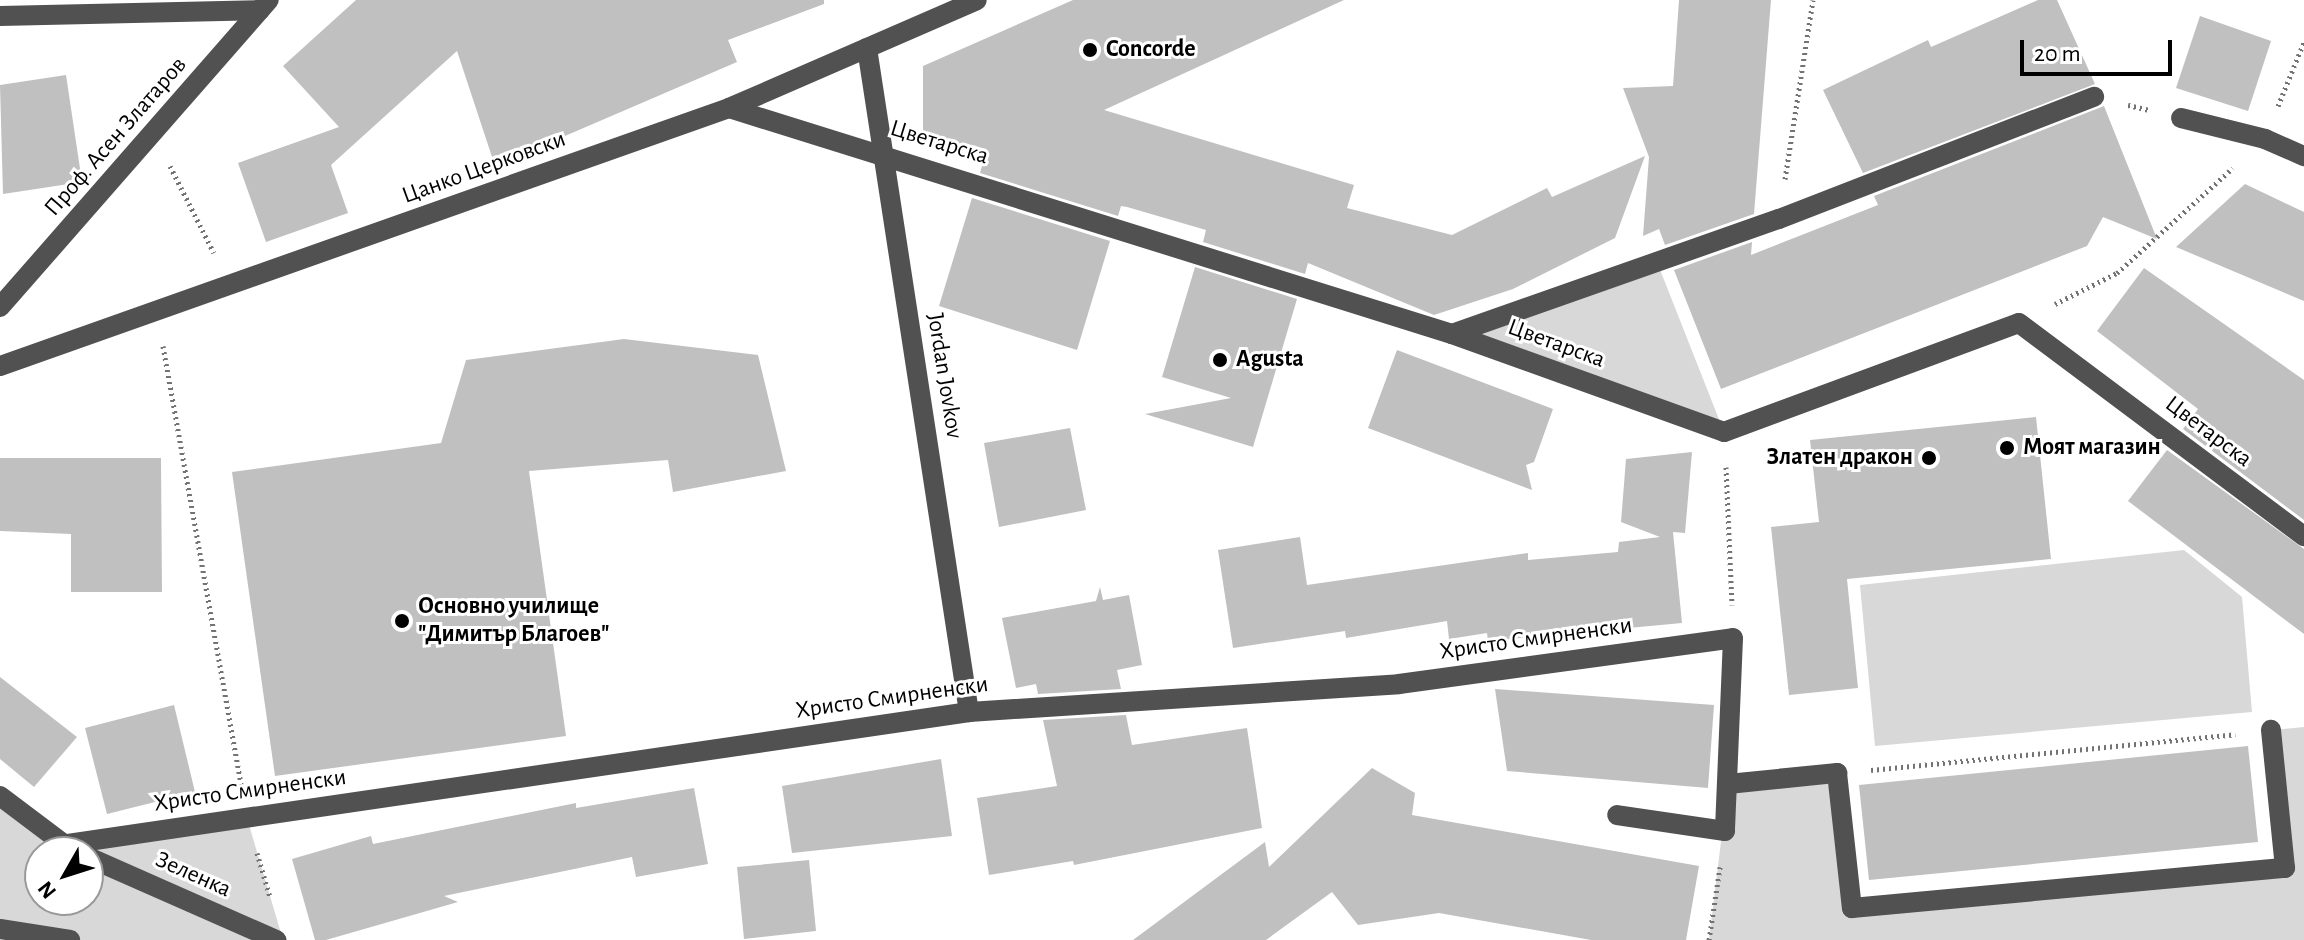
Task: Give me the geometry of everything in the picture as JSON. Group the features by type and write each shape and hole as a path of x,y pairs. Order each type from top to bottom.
{"street":[{"name":"Цанко Церковски","path":"0,366 157,313 729,108 977,0"},
{"path":"0,16 264,5"},
{"name":"Проф. Асен Златаров","path":"0,307 155,135 264,5"},
{"name":"Jordan Jovkov","path":"867,48 969,712"},
{"path":"1452,334 1779,219 2094,97"},
{"name":"Цветарска","path":"729,108 883,152 1452,334 1724,432"},
{"path":"2181,118 2265,139 2304,156"},
{"path":"1724,432 2019,323"},
{"name":"Цветарска","path":"2019,323 2304,536"},
{"path":"1617,815 1725,831 1733,638"},
{"name":"Христо Смирненски","path":"104,842 247,818 969,712 1399,684 1733,638"},
{"path":"1728,784 1837,773 1852,908 2285,868 2271,730"},
{"path":"0,796 52,836"},
{"name":"Зеленка","path":"104,864 276,940"},
{"path":"0,929 70,940"}],"path":[{"path":"1779,219 1813,0"},
{"path":"2019,323 2117,273 2265,139 2304,42"},
{"path":"2094,97 2181,118"},
{"path":"155,135 230,287"},
{"path":"157,313 247,818 274,909"},
{"path":"1724,432 1733,638"},
{"path":"1837,773 2271,730"},
{"path":"1709,940 1725,831"}],"shaded area":[{"path":"1657,262 1724,432 1452,334"},
{"path":"2184,550 2242,597 2252,712 1875,746 1860,585"},
{"path":"2304,727 2304,940 1709,940 1728,784 1837,773 1852,908 2284,868 2271,730"},
{"path":"0,796 50,836 24,836 24,916 104,916 104,839 247,818 283,940 0,940"}],"building":[{"path":"356,0 824,0 824,4 728,40 737,62 495,166 457,51 331,165 348,213 266,242 238,163 339,127 283,66"},
{"path":"1073,0 1344,0 1104,110 1354,185 1347,208 1452,235 1547,188 1552,197 1645,156 1615,238 1513,289 1434,315 1308,263 1305,274 1203,242 1206,230 1121,206 1118,216 980,173 986,152 923,138 923,66"},
{"path":"1679,0 1771,0 1754,214 1665,245 1659,229 1643,236 1649,157 1623,88 1673,86"},
{"path":"2038,0 2057,0 2095,84 1863,173 1823,90 1928,40 1931,47"},
{"path":"2200,16 2271,41 2248,111 2176,88"},
{"path":"66,75 82,182 3,194 0,85"},
{"path":"2104,106 2157,239 2103,217 2087,246 1721,389 1674,270 1752,242 1751,255 1878,205 1874,196"},
{"path":"2245,184 2304,212 2304,301 2176,247"},
{"path":"972,198 1110,241 1077,350 939,306"},
{"path":"1195,267 1297,299 1253,447 1145,414 1231,398 1162,377"},
{"path":"2144,268 2304,380 2304,520 2183,429 2198,409 2097,331"},
{"name":"Основно училище \"Димитър Благоев\"","path":"624,339 758,355 786,471 673,492 668,460 529,471 566,736 275,776 232,472 441,443 466,360"},
{"path":"1397,350 1553,409 1534,462 1526,465 1532,490 1368,428"},
{"path":"2036,417 2051,559 1847,579 1858,688 1789,695 1771,527 1819,522 1810,440"},
{"path":"1070,428 1086,510 999,527 984,443"},
{"path":"2167,450 2304,549 2304,634 2128,501"},
{"path":"1692,452 1685,533 1673,532 1682,623 1488,641 1487,633 1449,639 1447,621 1346,638 1345,631 1233,648 1218,550 1300,537 1307,585 1528,553 1528,560 1618,552 1619,542 1660,537 1621,522 1626,459"},
{"path":"0,458 161,458 162,592 71,592 71,534 0,531"},
{"path":"1100,587 1103,600 1129,595 1142,665 1117,670 1121,689 1038,694 1036,684 1016,688 1002,618 1096,601"},
{"path":"0,677 77,737 34,787 0,759"},
{"path":"1495,689 1714,705 1708,788 1507,771"},
{"path":"174,705 195,792 107,814 85,728"},
{"path":"1126,715 1132,745 1247,728 1262,828 1074,865 1073,861 989,875 977,798 1057,786 1043,720"},
{"path":"2248,746 2258,842 1869,880 1859,785"},
{"path":"941,759 952,836 792,853 782,786"},
{"path":"1372,768 1415,793 1412,815 1699,866 1686,940 1591,940 1439,913 1358,925 1332,892 1266,940 1133,940 1265,842 1269,867"},
{"path":"694,788 708,864 636,877 632,857 444,896 458,902 326,940 315,940 292,859 371,836 373,844 576,803 576,808"},
{"path":"809,860 816,931 744,939 737,867"}],"place":[{"name":"Concorde","path":"1090,50"},
{"name":"Agusta","path":"1220,360"},
{"name":"Моят магазин","path":"2007,448"},
{"name":"Златен дракон","path":"1929,458"},
{"name":"Основно училище \"Димитър Благоев\"","path":"402,621"}]}
